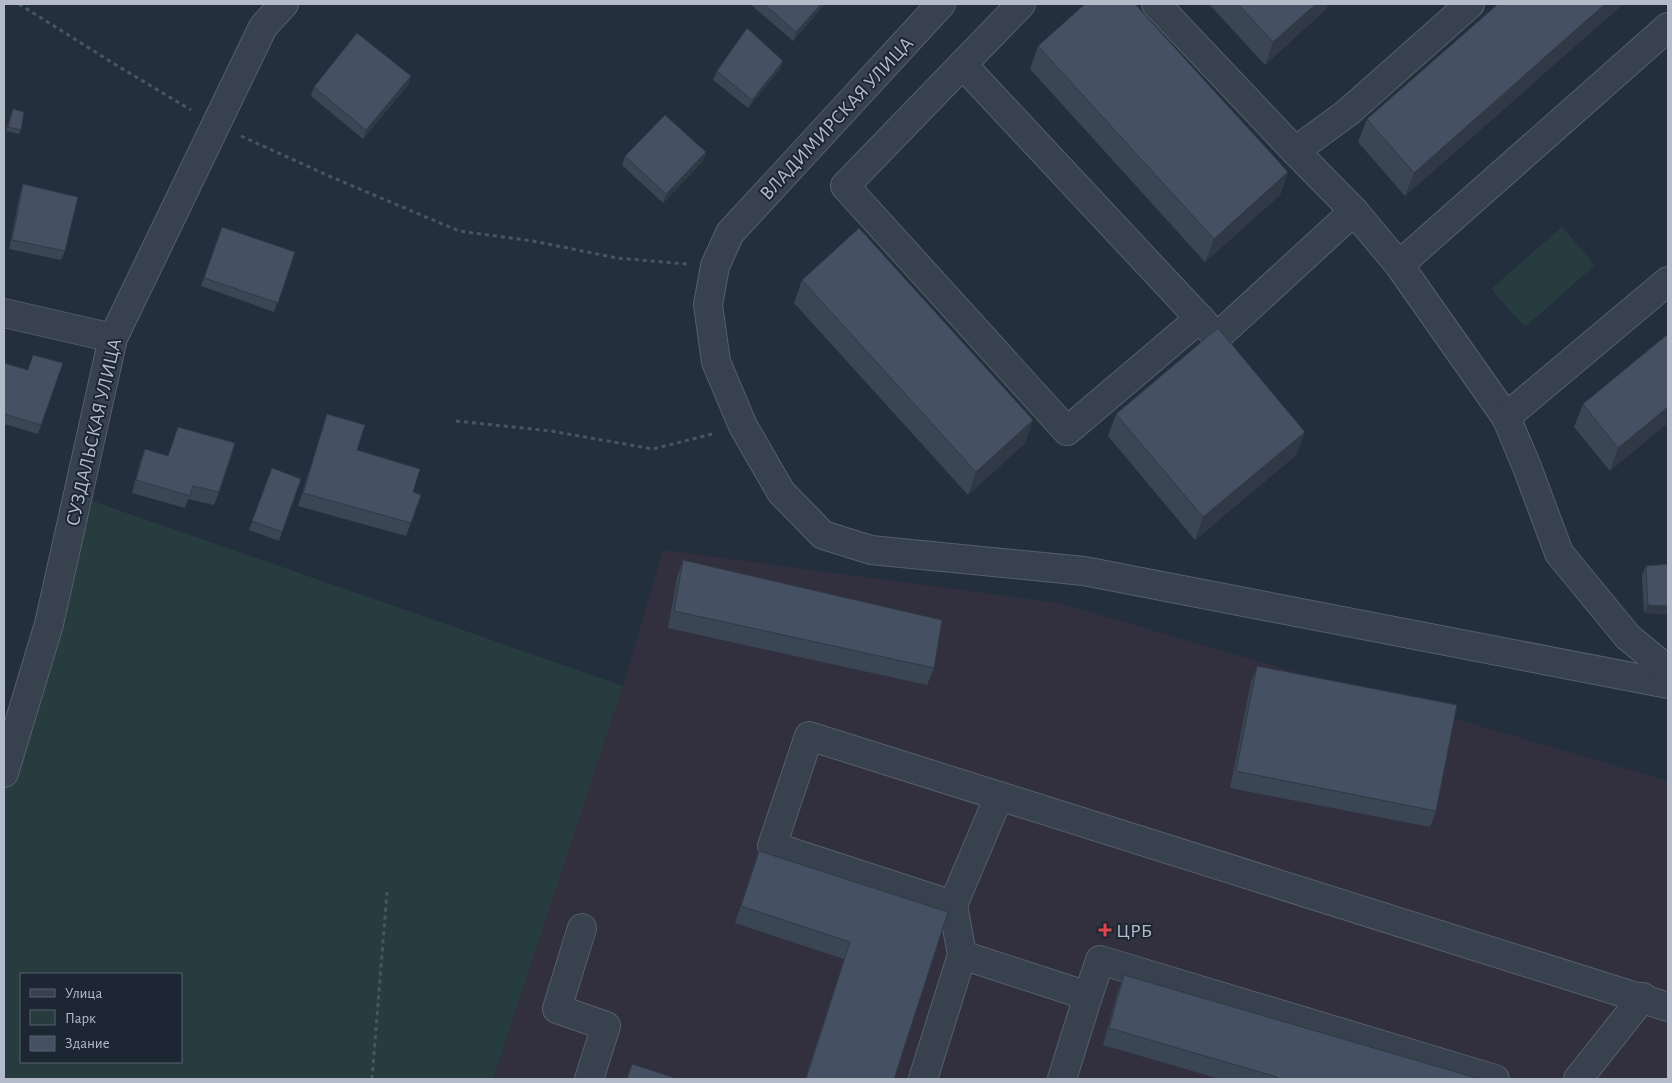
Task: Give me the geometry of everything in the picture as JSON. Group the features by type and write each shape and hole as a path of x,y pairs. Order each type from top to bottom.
{"street":[{"name":"СУЗДАЛЬСКАЯ УЛИЦА","path":"4,773 49,624 113,338 263,27 284,4"},
{"name":"ВЛАДИМИРСКАЯ УЛИЦА","path":"941,4 730,233 715,266 708,305 716,362 743,426 781,492 823,535 871,550 1084,571 1668,684"},
{"path":"1021,4 845,186 1067,431 1200,318"},
{"path":"1156,4 1354,211 1399,265 1506,417 1527,467 1558,552 1628,637 1668,670"},
{"path":"1295,151 1347,113 1470,4"},
{"path":"1399,265 1668,27"},
{"path":"963,65 1217,337 1354,211"},
{"path":"1506,417 1668,281"},
{"path":"4,313 113,338"},
{"path":"953,905 772,846 809,736 1668,1006"},
{"path":"923,1079 962,955 953,905 999,796"},
{"path":"582,928 557,1009 606,1026 589,1079"},
{"path":"962,955 1088,996"},
{"path":"1062,1079 1100,960 1495,1079"},
{"path":"1578,1079 1643,997"}],"path":[{"path":"19,4 172,100 256,143 459,231 533,241 617,258 715,266"},
{"path":"456,421 551,431 653,449 743,426"},
{"path":"372,1079 387,892"}],"shaded area":[{"name":"ЦРБ","path":"663,550 1059,603 1668,781 1668,1079 493,1079 628,670"}],"green space":[{"path":"1562,227 1595,265 1525,327 1491,289"},
{"path":"78,496 623,686 493,1079 4,1079 4,772"}],"building":[{"path":"764,4 821,4 796,32"},
{"path":"1085,4 1135,4 1288,172 1214,239 1038,46"},
{"path":"1238,4 1316,4 1273,42"},
{"path":"1498,4 1605,4 1414,173 1367,119"},
{"path":"747,28 783,61 752,100 717,71"},
{"path":"357,33 411,76 366,130 314,87"},
{"path":"13,109 24,112 21,130 8,127"},
{"path":"665,115 706,152 666,194 625,156"},
{"path":"23,184 78,197 65,251 12,240"},
{"path":"222,227 295,252 278,303 204,278"},
{"path":"859,228 1033,420 976,472 802,280"},
{"path":"1218,328 1305,432 1203,517 1116,414"},
{"path":"1668,334 1668,407 1618,448 1583,404"},
{"path":"33,355 63,363 41,425 4,414 4,363 28,370"},
{"path":"327,414 365,425 357,450 420,469 413,492 421,495 411,523 303,493"},
{"path":"178,427 235,443 219,492 193,486 190,496 136,480 145,449 168,456"},
{"path":"272,468 301,479 282,532 252,521"},
{"path":"683,560 942,620 934,668 674,611"},
{"path":"1668,564 1668,606 1648,605 1646,566"},
{"path":"1257,666 1457,705 1436,811 1236,771"},
{"path":"759,851 948,912 894,1079 806,1079 850,942 741,906"},
{"path":"1124,975 1480,1079 1276,1079 1277,1077 1109,1028"},
{"path":"632,1064 678,1079 627,1079"}],"place":[{"name":"ЦРБ","path":"1105,930"}]}
